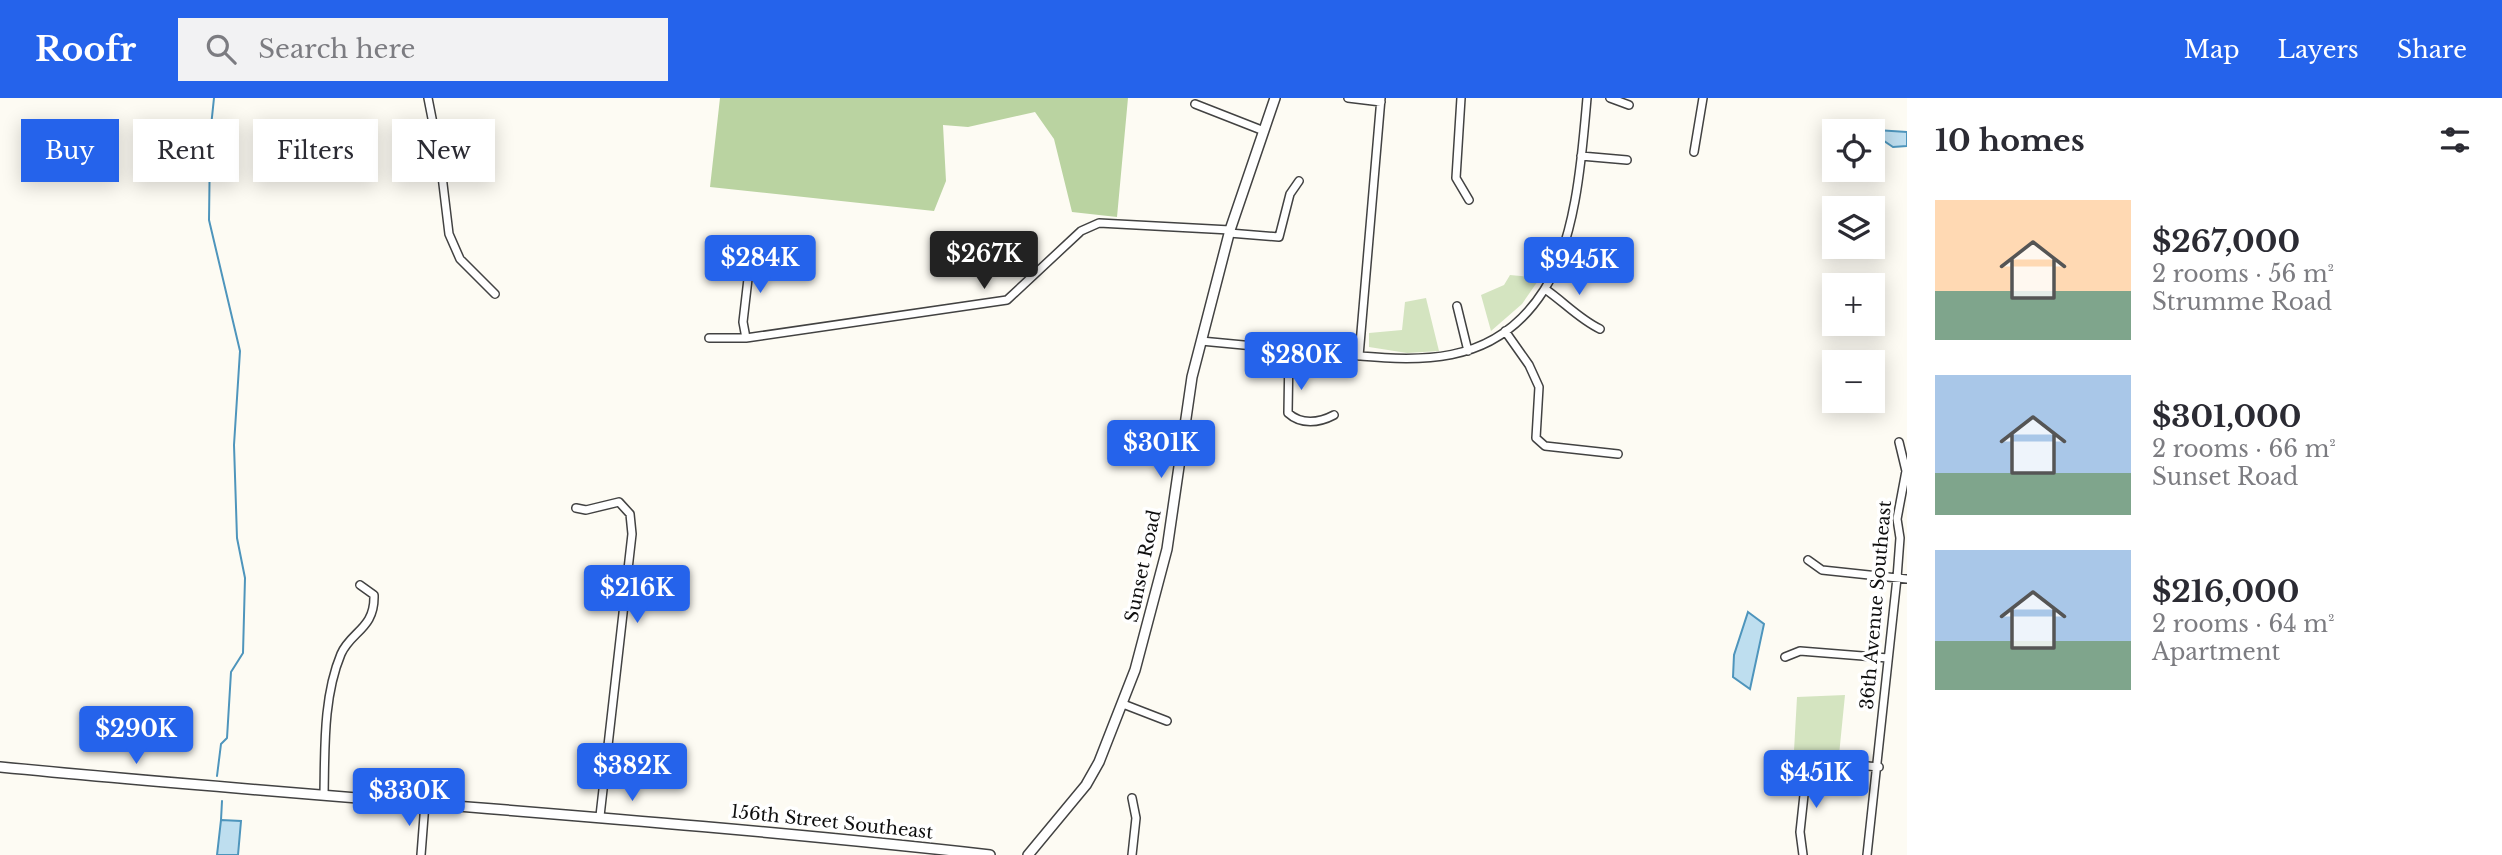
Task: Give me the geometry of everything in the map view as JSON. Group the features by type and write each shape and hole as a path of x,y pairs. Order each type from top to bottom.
{"street":[{"path":"428,98 438,148 449,234 471,272 495,294"},
{"name":"Sunset Road","path":"1028,855 1093,774 1123,704 1153,608 1167,549 1187,397 1201,341 1230,232 1275,98"},
{"path":"1348,98 1381,100 1359,356"},
{"path":"1461,98 1456,178 1469,200"},
{"path":"1201,341 1417,360 1468,351 1505,331 1545,289 1559,256 1567,233 1581,156 1587,98"},
{"path":"1610,98 1629,105"},
{"path":"1694,152 1703,98"},
{"path":"1195,104 1264,131"},
{"path":"1581,156 1627,160"},
{"path":"709,338 746,338 1007,300 1081,231 1099,223 1279,237 1290,194 1299,181"},
{"path":"746,338 743,322 751,253"},
{"path":"1545,289 1566,304 1580,320 1600,330"},
{"path":"1457,306 1468,351"},
{"path":"1505,331 1529,365 1539,387 1536,438 1545,446 1618,454"},
{"path":"1289,350 1288,413 1295,420 1321,422 1334,415"},
{"name":"36th Avenue Southeast","path":"1867,855 1871,803 1879,767 1897,578 1900,538 1897,519 1906,471 1899,442"},
{"path":"576,508 586,510 619,502 630,513 632,534 600,816"},
{"path":"1808,560 1822,570 1907,579"},
{"path":"324,794 324,745 342,652 370,619 374,601 374,595 360,585"},
{"path":"1785,657 1800,651 1888,659"},
{"path":"1123,704 1167,721"},
{"path":"1803,855 1800,832 1807,766 1811,761 1879,767"},
{"name":"156th Street Southeast","path":"0,767 600,816 990,855"},
{"path":"1132,798 1136,818 1132,855"},
{"path":"421,855 425,803"}],"green space":[{"path":"720,98 1128,98 1117,217 1072,212 1054,139 1035,112 968,127 943,125 946,181 934,211 710,187"},
{"path":"1510,275 1540,278 1522,304 1491,331 1481,295 1504,285"},
{"path":"1426,298 1439,351 1407,353 1369,347 1369,333 1402,330 1405,302"},
{"path":"1845,695 1839,755 1811,752 1801,756 1794,751 1797,697"}],"water":[{"path":"1885,131 1907,132 1907,146 1893,147 1885,142"},
{"path":"1748,612 1764,624 1750,689 1733,677 1734,655"},
{"path":"221,820 241,821 238,855 217,855"}],"waterway":[{"path":"212,119 214,98"},
{"path":"210,182 209,220 240,351 234,445 237,538 245,578 243,653 231,672 227,738 221,744 217,776"},
{"path":"221,820 222,801"}]}
